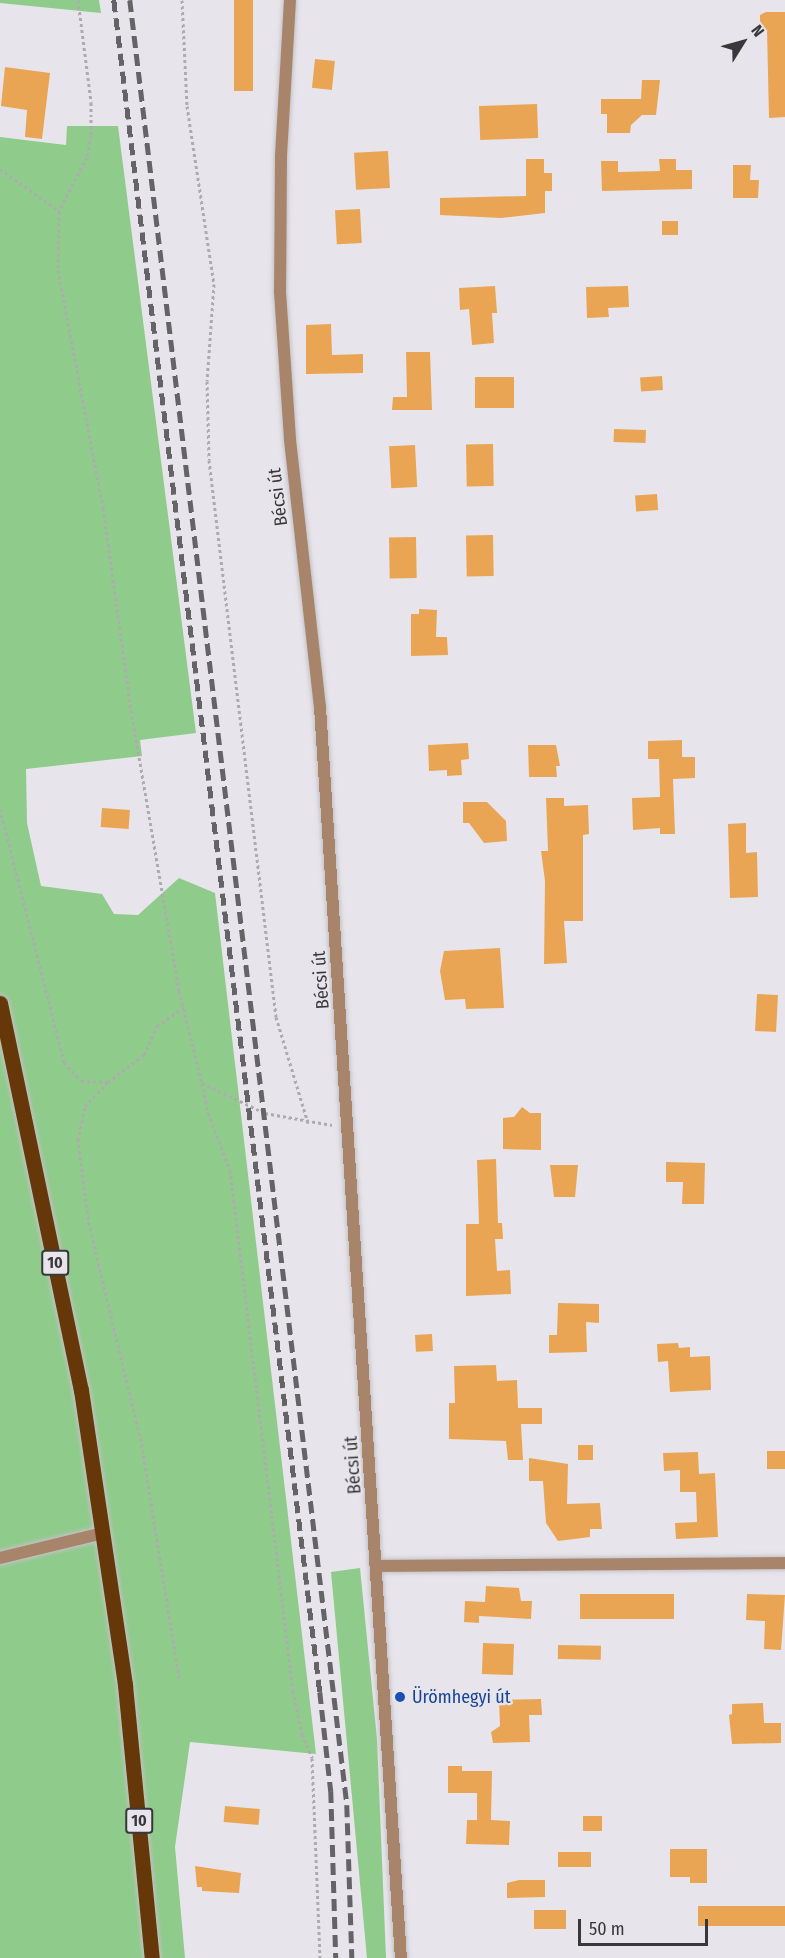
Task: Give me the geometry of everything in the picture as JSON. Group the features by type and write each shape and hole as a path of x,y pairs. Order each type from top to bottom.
{"main road":[{"name":"10","path":"0,1003 81,1390 125,1685 152,1958"}],"street":[{"name":"Bécsi út","path":"290,0 282,157 280,292 290,440 320,707 378,1566 401,1958"},
{"path":"0,1558 103,1533"},
{"path":"378,1566 785,1563"}],"path":[{"path":"78,0 91,102 90,147 59,212 56,242 62,298 95,464 131,710 183,1008 208,1113 230,1170 293,1690 302,1734 312,1758 320,1958"},
{"path":"182,0 187,106 214,284 207,381 209,460 276,1017 308,1123"},
{"path":"0,169 59,212"},
{"path":"0,809 64,1062 81,1081 108,1082"},
{"path":"179,1678 141,1441 88,1225 78,1140 85,1106 108,1082 144,1055 157,1026 183,1008"},
{"path":"202,1083 265,1113 308,1123 349,1126"}],"green space":[{"path":"0,0 99,0 101,13 0,3"},
{"path":"67,126 118,126 196,733 140,740 142,756 26,769 27,823 41,886 102,894 114,914 138,915 179,878 215,893 316,1754 190,1742 175,1847 185,1958 0,1958 0,137 66,145"},
{"path":"360,1568 377,1739 386,1958 367,1958 331,1572"}],"building":[{"path":"234,0 253,0 253,91 234,91"},
{"path":"766,12 785,12 785,117 769,118 767,30 760,30 760,15"},
{"path":"315,59 335,61 332,90 312,88"},
{"path":"5,67 50,73 42,139 25,137 27,110 1,106"},
{"path":"642,80 660,80 656,115 642,115 631,125 630,133 607,133 607,114 601,114 601,99 641,99"},
{"path":"537,104 538,138 480,140 479,106"},
{"path":"388,151 390,188 356,190 354,153"},
{"path":"526,159 544,159 544,173 552,173 552,191 545,191 545,213 501,218 440,215 440,198 526,196"},
{"path":"659,159 676,159 676,170 692,170 692,189 602,191 601,161 618,161 618,172 660,171"},
{"path":"733,165 751,165 750,180 759,180 758,198 733,198"},
{"path":"360,209 362,243 337,244 335,210"},
{"path":"662,221 678,221 678,235 662,235"},
{"path":"495,286 497,313 492,313 494,343 472,345 469,309 460,310 459,288"},
{"path":"628,286 629,307 608,308 609,317 587,318 586,287"},
{"path":"331,324 332,355 363,354 363,373 306,374 306,325"},
{"path":"406,352 430,352 432,410 392,410 393,397 407,397"},
{"path":"662,376 663,390 641,392 640,378"},
{"path":"475,377 514,377 514,408 475,408"},
{"path":"614,429 646,430 646,443 614,442"},
{"path":"466,444 493,444 494,486 467,486"},
{"path":"415,445 417,487 391,488 389,446"},
{"path":"657,494 658,510 636,511 635,496"},
{"path":"466,535 493,535 494,576 467,576"},
{"path":"389,537 416,537 417,578 390,578"},
{"path":"419,609 437,610 436,637 447,637 448,655 411,656 411,614 419,614"},
{"path":"682,740 682,757 695,757 695,778 673,779 675,834 660,834 660,828 633,830 632,798 660,797 659,759 648,759 648,741"},
{"path":"468,743 469,759 461,760 462,775 447,776 447,770 429,771 428,745"},
{"path":"528,745 556,745 560,766 556,766 557,777 529,777"},
{"path":"546,798 564,798 564,806 588,805 589,834 583,835 583,921 564,921 567,963 544,964 545,881 541,851 548,851"},
{"path":"463,802 487,802 506,821 507,841 484,843 469,823 463,823"},
{"path":"102,808 130,810 129,829 101,827"},
{"path":"746,823 746,853 757,852 758,897 730,898 728,824"},
{"path":"500,948 504,1008 466,1009 465,999 445,1000 440,971 444,951"},
{"path":"757,994 778,995 776,1032 755,1031"},
{"path":"522,1107 530,1113 541,1113 541,1150 503,1149 503,1118 514,1117"},
{"path":"496,1159 498,1223 502,1223 503,1239 495,1239 497,1271 510,1270 511,1294 466,1296 466,1224 479,1224 477,1160"},
{"path":"666,1162 705,1163 704,1204 682,1204 683,1182 666,1182"},
{"path":"550,1165 578,1165 575,1197 554,1197"},
{"path":"558,1303 599,1304 599,1323 586,1322 587,1352 549,1353 549,1335 557,1335"},
{"path":"432,1334 433,1351 416,1352 415,1335"},
{"path":"678,1343 679,1348 690,1347 690,1357 710,1356 711,1390 670,1392 668,1361 658,1362 657,1344"},
{"path":"496,1365 497,1381 517,1380 518,1408 542,1408 542,1424 521,1424 523,1460 508,1460 506,1441 449,1439 449,1403 455,1403 454,1366"},
{"path":"578,1445 593,1445 593,1460 578,1460"},
{"path":"767,1451 785,1451 785,1469 767,1469"},
{"path":"698,1452 699,1474 715,1473 718,1537 676,1539 675,1523 697,1522 696,1492 680,1492 680,1470 664,1471 663,1453"},
{"path":"529,1458 568,1464 567,1504 600,1503 602,1529 590,1529 590,1537 558,1541 546,1523 543,1481 529,1481"},
{"path":"486,1586 519,1588 521,1601 532,1601 531,1619 479,1616 479,1623 464,1622 465,1601 485,1602"},
{"path":"580,1594 674,1594 674,1619 580,1619"},
{"path":"747,1594 785,1595 781,1650 764,1649 765,1621 746,1620"},
{"path":"483,1643 514,1644 513,1675 482,1674"},
{"path":"558,1645 601,1646 601,1660 558,1659"},
{"path":"541,1699 542,1715 529,1715 530,1742 493,1743 491,1732 500,1726 499,1700"},
{"path":"763,1703 764,1723 781,1723 781,1743 732,1744 729,1715 732,1714 732,1704"},
{"path":"448,1766 462,1766 462,1771 492,1771 491,1820 510,1821 509,1845 466,1844 467,1820 477,1820 477,1793 448,1793"},
{"path":"225,1806 260,1809 258,1825 224,1822"},
{"path":"583,1816 602,1816 602,1831 583,1831"},
{"path":"670,1849 707,1849 707,1883 690,1883 690,1877 670,1877"},
{"path":"558,1852 591,1852 591,1867 558,1867"},
{"path":"195,1866 241,1873 239,1893 202,1891 202,1887 197,1887"},
{"path":"519,1880 545,1880 545,1897 507,1898 507,1883"},
{"path":"698,1906 785,1906 785,1926 698,1926"},
{"path":"534,1910 566,1910 566,1929 534,1929"}],"railway":[{"path":"114,0 320,1692 331,1791 336,1958"},
{"path":"130,0 347,1805 352,1958"}],"place":[{"name":"Ürömhegyi út","path":"400,1697"}]}
